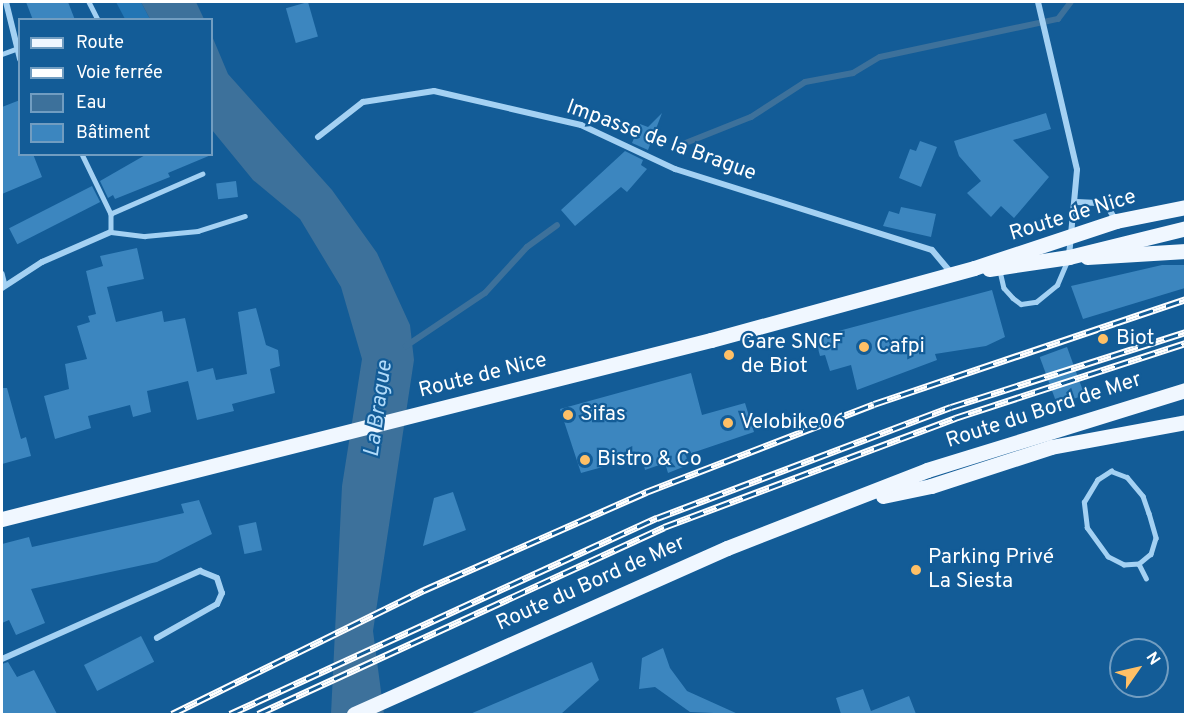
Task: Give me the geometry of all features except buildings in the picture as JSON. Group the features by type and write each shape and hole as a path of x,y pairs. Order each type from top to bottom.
{"main road":[{"name":"Route de Nice","path":"2,519 464,403 974,268 1072,233 1116,221 1185,207"},
{"name":"Route de Nice","path":"974,268 1000,269 1069,257 1185,228"},
{"path":"1069,257 1185,251"},
{"name":"Route du Bord de Mer","path":"354,714 727,548 851,503 927,470 1185,390"},
{"name":"Route du Bord de Mer","path":"851,503 931,486 1051,447 1185,422"}],"street":[{"path":"6,2 18,54"},
{"path":"1038,2 1077,170 1077,202 1069,257"},
{"name":"Impasse de la Brague","path":"318,137 363,102 434,91 581,125 675,169 932,250 952,274"},
{"path":"1077,202 1097,203 1109,209 1116,221"},
{"path":"3,286 42,262 111,232"},
{"path":"2,659 200,571 218,578 223,587 217,604 157,638"}],"lane":[{"path":"89,2 97,18"},
{"path":"2,54 16,49"},
{"path":"83,156 111,214 111,232 145,236 198,231 245,216"},
{"path":"111,214 203,174"},
{"path":"1000,269 1004,288 1012,298 1021,304 1036,302 1057,285 1069,257"},
{"path":"2,273 3,286"},
{"path":"1111,471 1127,477 1143,496 1149,513 1156,538 1151,554 1139,564 1124,565 1108,557 1087,528 1084,502 1097,480 1111,471"},
{"path":"1139,564 1146,578"}],"shaded area":[{"path":"116,2 141,2 149,18 124,18"}],"water":[{"path":"141,2 196,2 204,18 149,18"},
{"name":"La Brague","path":"213,38 228,74 332,190 377,253 410,325 414,360 373,631 384,714 331,714 342,486 362,359 341,287 300,219 253,180 213,131"}],"waterway":[{"path":"678,146 751,117 805,82 853,73 880,57 1058,19 1071,2"},
{"path":"406,346 485,293 527,247 557,225"}],"railway":[{"path":"172,714 424,590 646,492 874,404 1186,299"},
{"path":"230,714 657,518 951,407 1186,332"},
{"path":"258,714 664,527 955,418 1186,343"}],"place":[{"name":"Biot","path":"1103,339"},
{"name":"Cafpi","path":"864,347"},
{"name":"Gare SNCF de Biot","path":"729,355"},
{"name":"Sifas","path":"568,415"},
{"name":"Velobike06","path":"728,423"},
{"name":"Bistro & Co","path":"585,460"},
{"name":"Parking Privé La Siesta","path":"916,570"}]}
